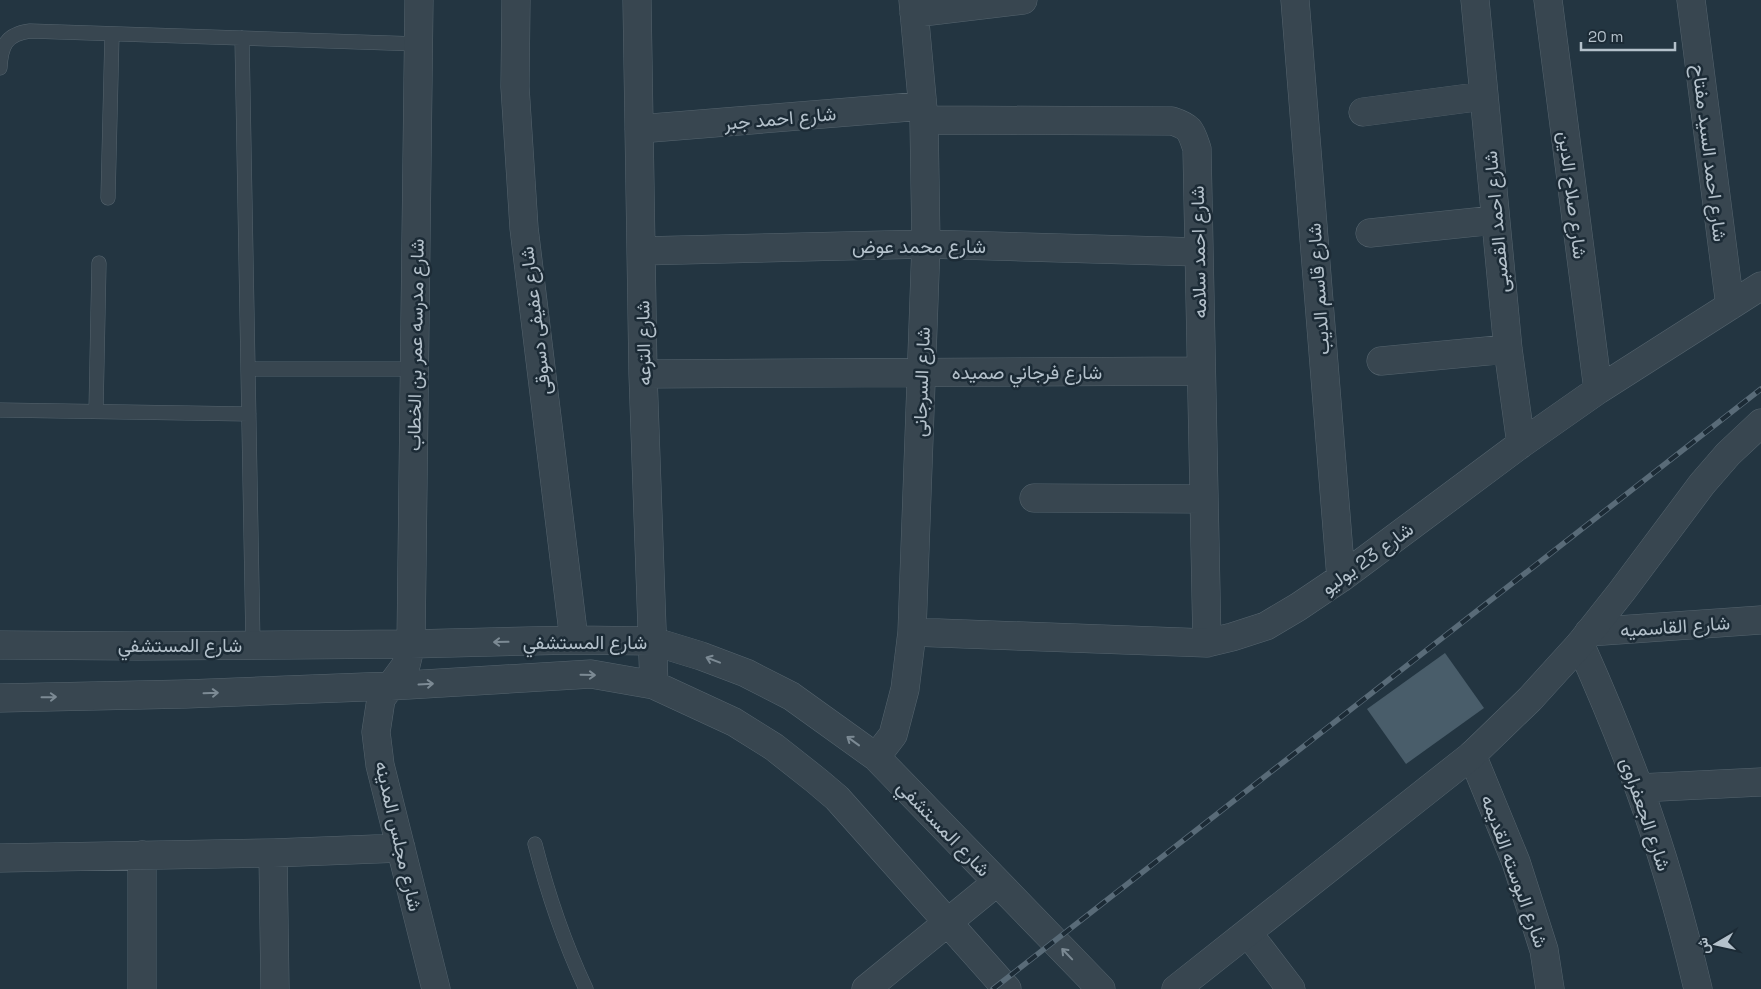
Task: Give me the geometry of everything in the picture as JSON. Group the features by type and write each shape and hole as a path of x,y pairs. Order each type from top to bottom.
{"street":[{"name":"شارع مدرسه عمر بن الخطاب","path":"391,686 406,665 411,644 419,0"},
{"name":"شارع عفيفى دسوقى","path":"516,0 515,87 524,228 574,640"},
{"name":"شارع الترعه","path":"637,0 643,374 654,685"},
{"path":"913,7 1023,0"},
{"name":"شارع قاسم الديب","path":"1295,0 1341,578"},
{"name":"شارع احمد القصبى","path":"1475,0 1508,349 1521,444"},
{"name":"شارع صلاح الدين","path":"1548,0 1598,390"},
{"name":"شارع احمد السيد مفتاح","path":"1691,0 1730,306"},
{"name":"شارع السرجانى","path":"876,757 893,735 905,689 912,632 926,244 923,113 913,7"},
{"path":"1363,112 1484,96"},
{"name":"شارع احمد جبر","path":"639,130 923,113"},
{"name":"شارع احمد سلامه","path":"923,113 1172,121 1186,126 1192,135 1197,149 1207,643"},
{"path":"1370,233 1495,220"},
{"name":"شارع محمد عوض","path":"641,251 926,244 1198,252"},
{"name":"شارع 23 يوليو","path":"912,632 1207,643 1266,626 1341,578 1521,444 1598,390 1761,286"},
{"path":"1382,361 1508,349"},
{"name":"شارع فرجاني صميده","path":"643,374 1201,371"},
{"path":"1176,989 1472,755 1530,699 1584,638 1702,484 1728,454 1761,423"},
{"path":"1034,498 1204,499"},
{"name":"شارع القاسميه","path":"1584,638 1761,620"},
{"name":"شارع الجعفراوى","path":"1584,638 1639,788 1674,898 1698,989"},
{"name":"شارع المستشفي","path":"0,645 411,644 574,640 652,642 701,656 746,673 791,696 876,757 1101,989"},
{"name":"شارع المستشفي","path":"0,698 186,694 391,686 591,674 654,685 734,722 774,747 817,781 836,798 1007,989"},
{"name":"شارع مجلس المدينه","path":"391,686 382,700 376,732 380,765 436,989"},
{"name":"شارع البوسته القديمه","path":"1472,755 1516,862 1544,950 1550,989"},
{"path":"1639,788 1761,782"},
{"path":"0,858 273,853 401,848"},
{"path":"273,853 276,989"},
{"path":"142,855 142,989"},
{"path":"866,989 997,882"},
{"path":"1248,933 1291,989"}],"lane":[{"path":"0,68 2,50 6,42 21,32 30,30 419,44"},
{"path":"108,198 112,34"},
{"path":"242,38 254,645"},
{"path":"96,411 99,263"},
{"path":"248,369 415,369"},
{"path":"0,410 249,414"},
{"path":"535,844 556,920 586,989"}],"building":[{"path":"1445,653 1484,708 1406,764 1367,709"}],"railway":[{"path":"993,989 1761,389"}]}
